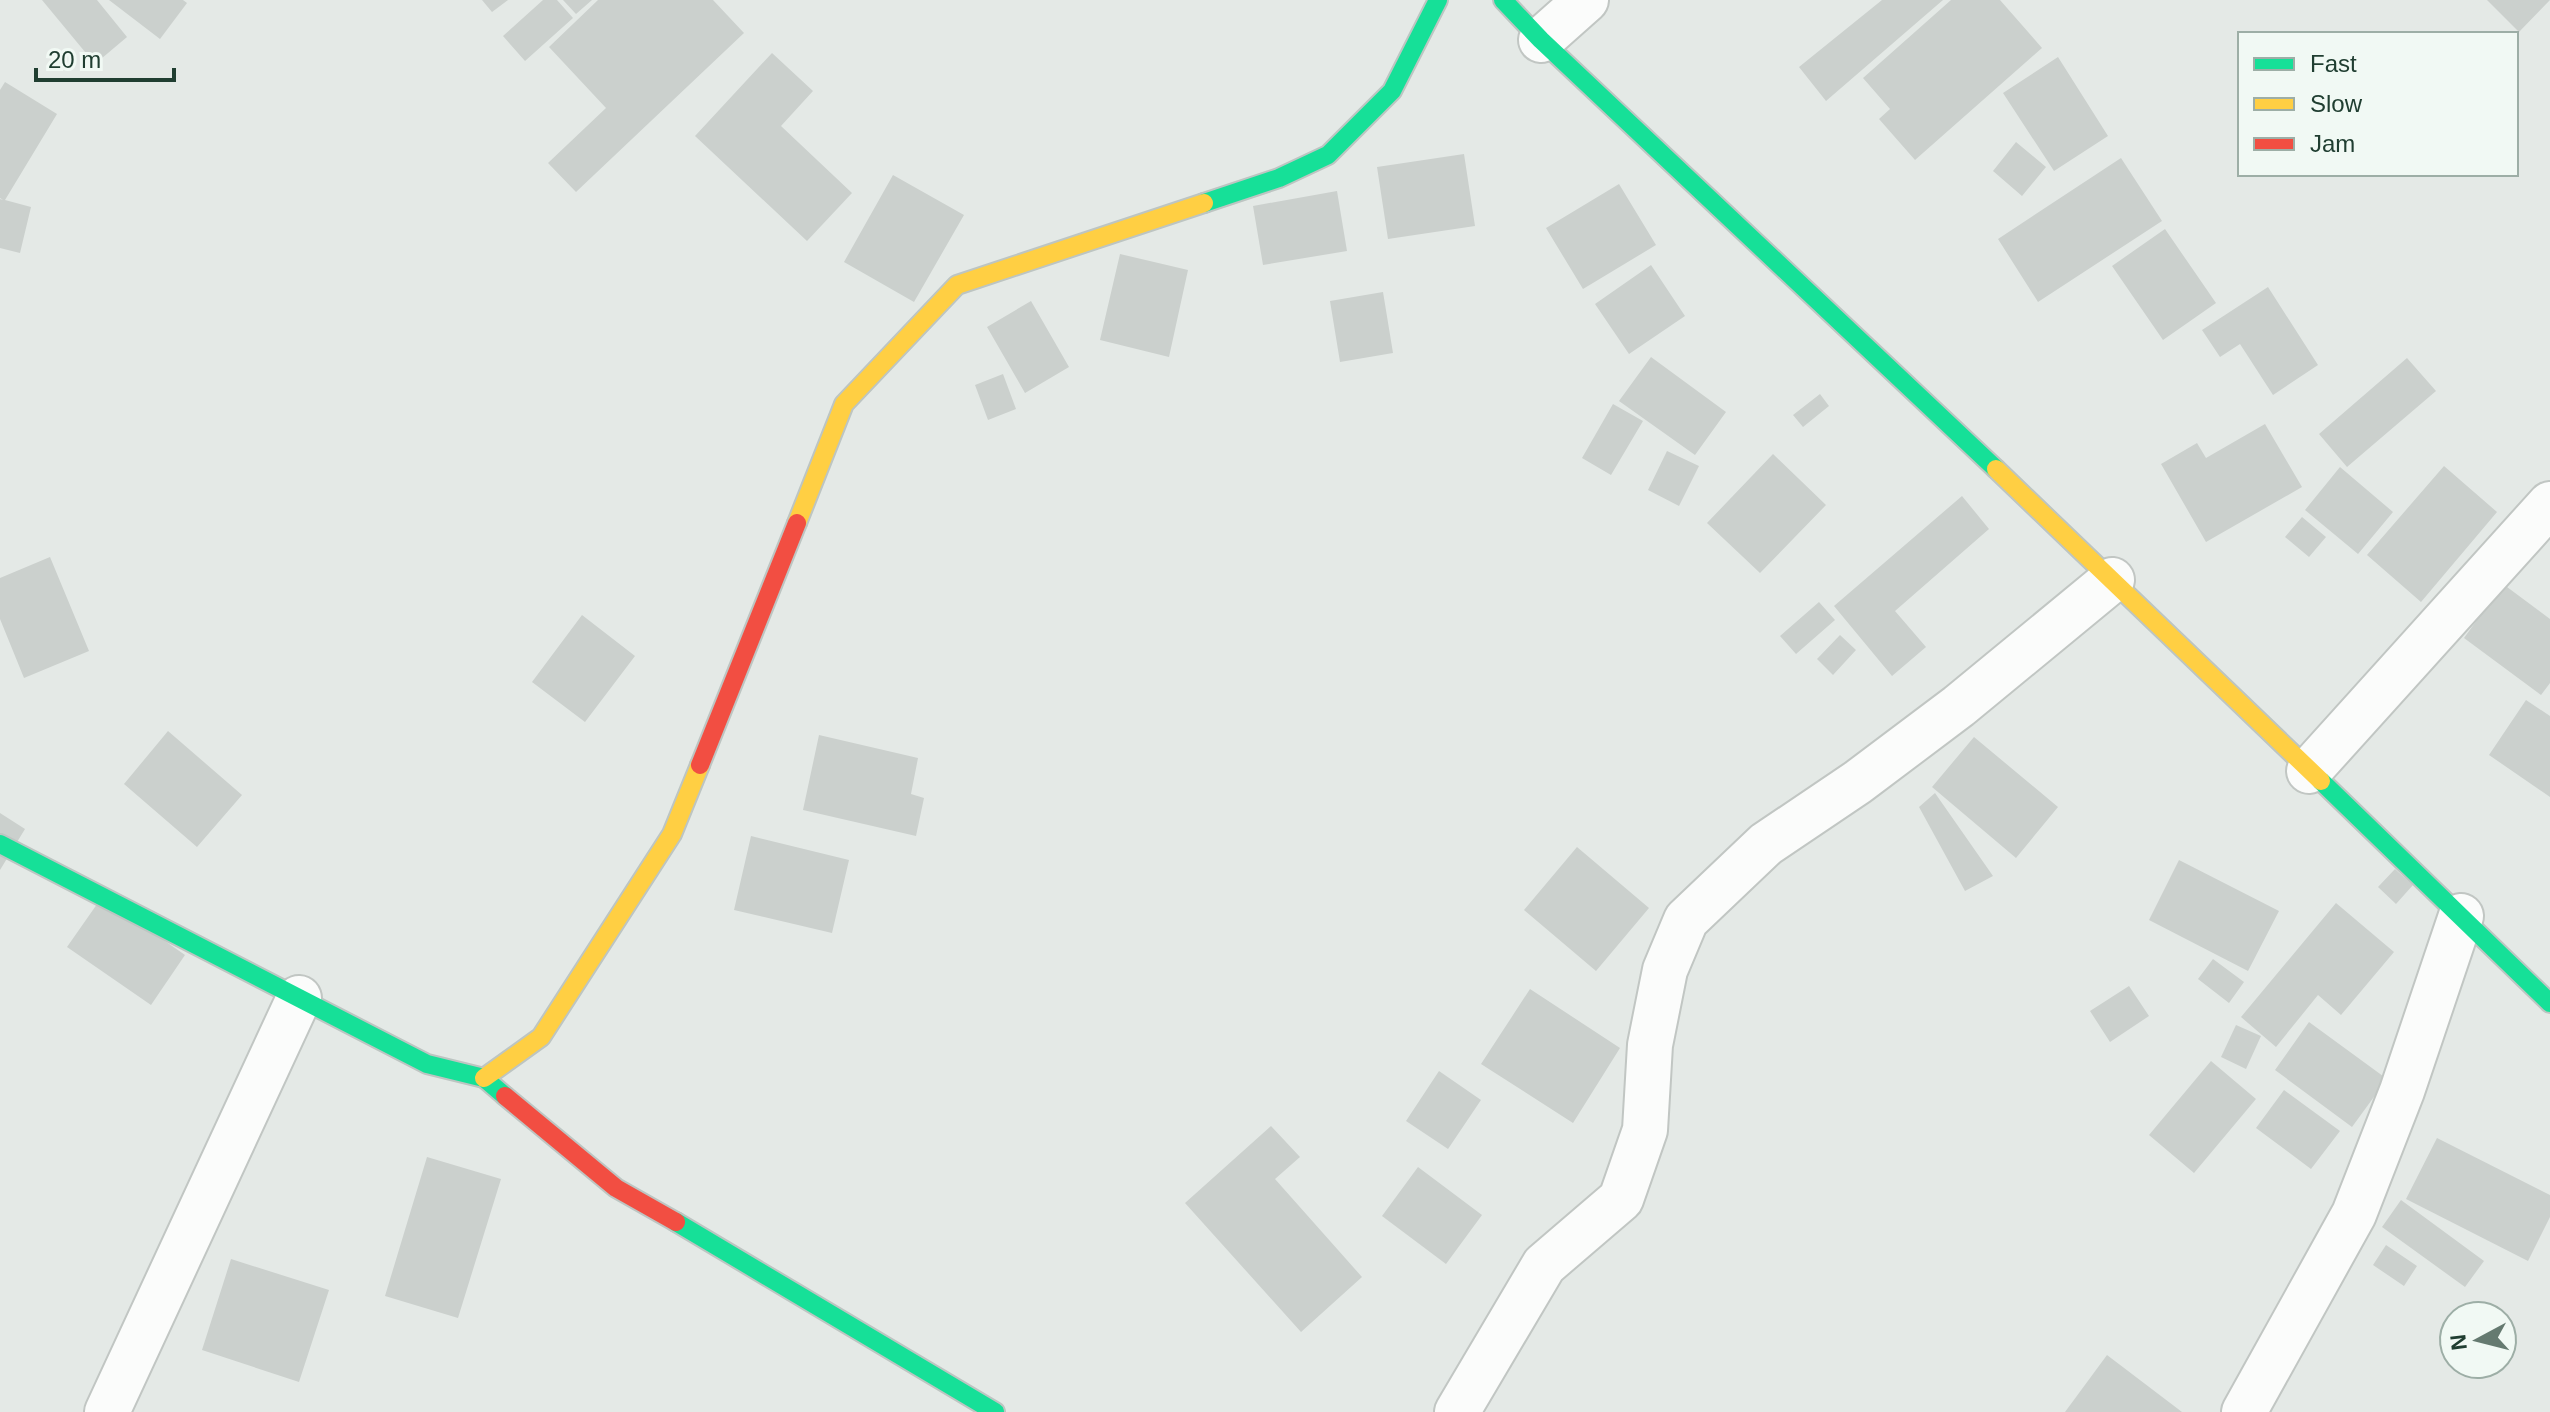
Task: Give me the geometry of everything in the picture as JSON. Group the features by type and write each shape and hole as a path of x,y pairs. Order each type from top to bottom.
{"street":[{"path":"484,1078 541,1037 672,834 844,404 957,285 1279,178 1328,155 1392,91 1438,0"},
{"path":"1503,0 1541,40 2112,580 2550,1003"},
{"path":"1541,40 1586,0"},
{"path":"2309,771 2550,504"},
{"path":"1457,1412 1544,1265 1621,1199 1645,1130 1650,1045 1665,970 1686,920 1766,844 1858,782 1959,706 2112,580"},
{"path":"0,844 427,1064 484,1078 616,1188 745,1261 995,1412"},
{"path":"2244,1412 2354,1214 2402,1091 2461,916"},
{"path":"107,1412 299,998"}],"building":[{"path":"42,0 97,0 127,37 95,64"},
{"path":"109,0 183,0 187,3 160,39"},
{"path":"482,0 508,0 492,12"},
{"path":"543,0 557,0 573,18 525,61 503,36"},
{"path":"563,0 592,0 576,14"},
{"path":"598,0 713,0 744,33 576,192 548,163 606,108 549,47"},
{"path":"1882,0 1943,0 1826,101 1799,67"},
{"path":"1951,0 2000,0 2042,48 1915,160 1879,119 1890,109 1863,78"},
{"path":"2487,0 2550,0 2519,32"},
{"path":"772,53 813,91 781,126 852,193 807,241 695,136"},
{"path":"2058,57 2108,136 2054,171 2003,93"},
{"path":"5,82 57,114 5,200 31,207 20,253 0,248 0,199 3,200 0,198 0,90"},
{"path":"2016,142 2046,167 2022,196 1993,171"},
{"path":"1464,154 1475,226 1388,239 1377,167"},
{"path":"2121,158 2162,221 2038,302 1998,239"},
{"path":"893,175 964,215 914,302 844,262"},
{"path":"1619,184 1656,245 1583,289 1546,228"},
{"path":"1337,191 1347,251 1263,265 1253,206"},
{"path":"2165,229 2216,303 2163,340 2112,266"},
{"path":"1120,254 1188,270 1169,357 1100,340"},
{"path":"1651,265 1685,316 1629,354 1595,304"},
{"path":"2268,287 2318,365 2273,395 2240,344 2220,357 2202,330"},
{"path":"1383,292 1393,353 1340,362 1330,301"},
{"path":"1031,301 1069,367 1025,393 987,327"},
{"path":"1651,357 1726,412 1695,455 1619,401"},
{"path":"2407,358 2436,391 2347,467 2319,434"},
{"path":"1003,374 1016,409 988,420 975,385"},
{"path":"1820,394 1829,406 1803,427 1793,415"},
{"path":"1613,404 1643,421 1611,475 1582,458"},
{"path":"2265,424 2302,487 2206,542 2161,464 2197,443 2206,458"},
{"path":"1667,451 1699,466 1679,506 1648,490"},
{"path":"1773,454 1826,505 1760,573 1707,523"},
{"path":"2444,466 2497,512 2421,602 2367,555"},
{"path":"2340,467 2393,512 2358,554 2305,510"},
{"path":"1962,496 1989,529 1895,611 1926,647 1892,676 1834,606"},
{"path":"2302,517 2326,537 2309,557 2285,537"},
{"path":"50,557 89,651 24,678 0,619 0,578"},
{"path":"2503,584 2550,619 2550,683 2541,695 2464,638"},
{"path":"1819,602 1835,620 1796,654 1780,636"},
{"path":"582,615 635,656 585,722 532,682"},
{"path":"1840,635 1856,650 1833,675 1817,659"},
{"path":"2526,700 2550,716 2550,797 2489,755"},
{"path":"168,731 242,795 197,847 124,784"},
{"path":"819,735 918,758 911,794 924,798 916,836 803,810"},
{"path":"1974,737 2058,807 2016,858 1932,787"},
{"path":"1935,793 1993,876 1965,891 1919,807"},
{"path":"0,813 25,829 0,870"},
{"path":"751,836 849,860 832,933 734,910"},
{"path":"1577,847 1649,908 1596,971 1524,910"},
{"path":"2179,860 2279,911 2248,971 2149,920"},
{"path":"2395,869 2413,885 2396,904 2378,887"},
{"path":"102,897 185,955 151,1005 67,947"},
{"path":"2336,903 2394,952 2341,1015 2318,995 2276,1047 2241,1017"},
{"path":"2213,959 2244,982 2229,1003 2198,979"},
{"path":"2129,986 2149,1016 2110,1042 2090,1011"},
{"path":"1530,989 1620,1048 1573,1123 1481,1064"},
{"path":"2309,1022 2387,1079 2352,1127 2275,1070"},
{"path":"2236,1025 2261,1036 2246,1069 2221,1057"},
{"path":"2211,1061 2256,1099 2194,1173 2149,1135"},
{"path":"1439,1071 1481,1100 1448,1149 1406,1121"},
{"path":"2284,1090 2340,1131 2311,1169 2256,1128"},
{"path":"1271,1126 1300,1157 1275,1179 1362,1277 1301,1332 1185,1203"},
{"path":"2437,1138 2550,1195 2550,1217 2528,1261 2406,1199"},
{"path":"427,1157 501,1179 458,1318 385,1296"},
{"path":"1418,1167 1482,1215 1446,1264 1382,1216"},
{"path":"2401,1200 2484,1261 2465,1287 2382,1227"},
{"path":"2386,1245 2417,1266 2404,1286 2373,1265"},
{"path":"231,1259 329,1290 299,1382 202,1350"},
{"path":"2107,1355 2182,1412 2065,1412"}],"traffic: fast":[{"path":"1204,203 1279,178 1328,155 1392,91 1438,0"},
{"path":"1503,0 1541,40 1996,469"},
{"path":"2321,781 2550,1003"},
{"path":"0,844 427,1064 484,1078 505,1096"},
{"path":"676,1222 995,1412"}],"traffic: slow":[{"path":"797,523 844,404 957,285 1204,203"},
{"path":"1996,469 2321,781"},
{"path":"484,1078 541,1037 672,834 700,765"}],"traffic: jam":[{"path":"700,765 797,523"},
{"path":"505,1096 616,1188 676,1222"}]}
